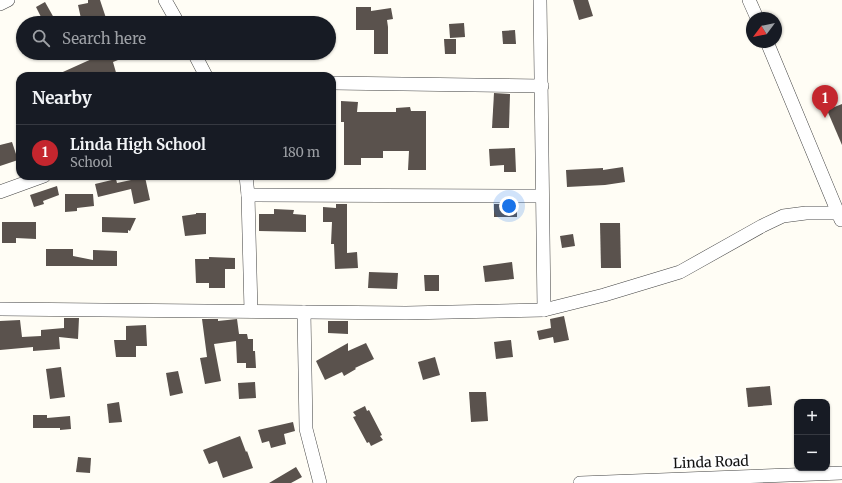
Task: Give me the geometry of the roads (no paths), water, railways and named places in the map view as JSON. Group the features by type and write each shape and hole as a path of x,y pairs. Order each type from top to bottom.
{"street":[{"path":"0,4 8,0"},
{"path":"165,0 174,16"},
{"path":"540,0 544,310"},
{"path":"749,0 754,12"},
{"path":"0,309 406,313 544,310 604,295 680,272 762,226 783,216 806,213 840,217 802,122 770,48"},
{"path":"198,60 204,72"},
{"path":"336,83 542,86"},
{"path":"0,192 33,180"},
{"path":"246,180 251,312"},
{"path":"248,195 542,196"},
{"path":"304,312 306,429 320,483"},
{"name":"Linda Road","path":"580,483 842,473"}],"place":[{"name":"Linda High School","path":"825,118"}]}
